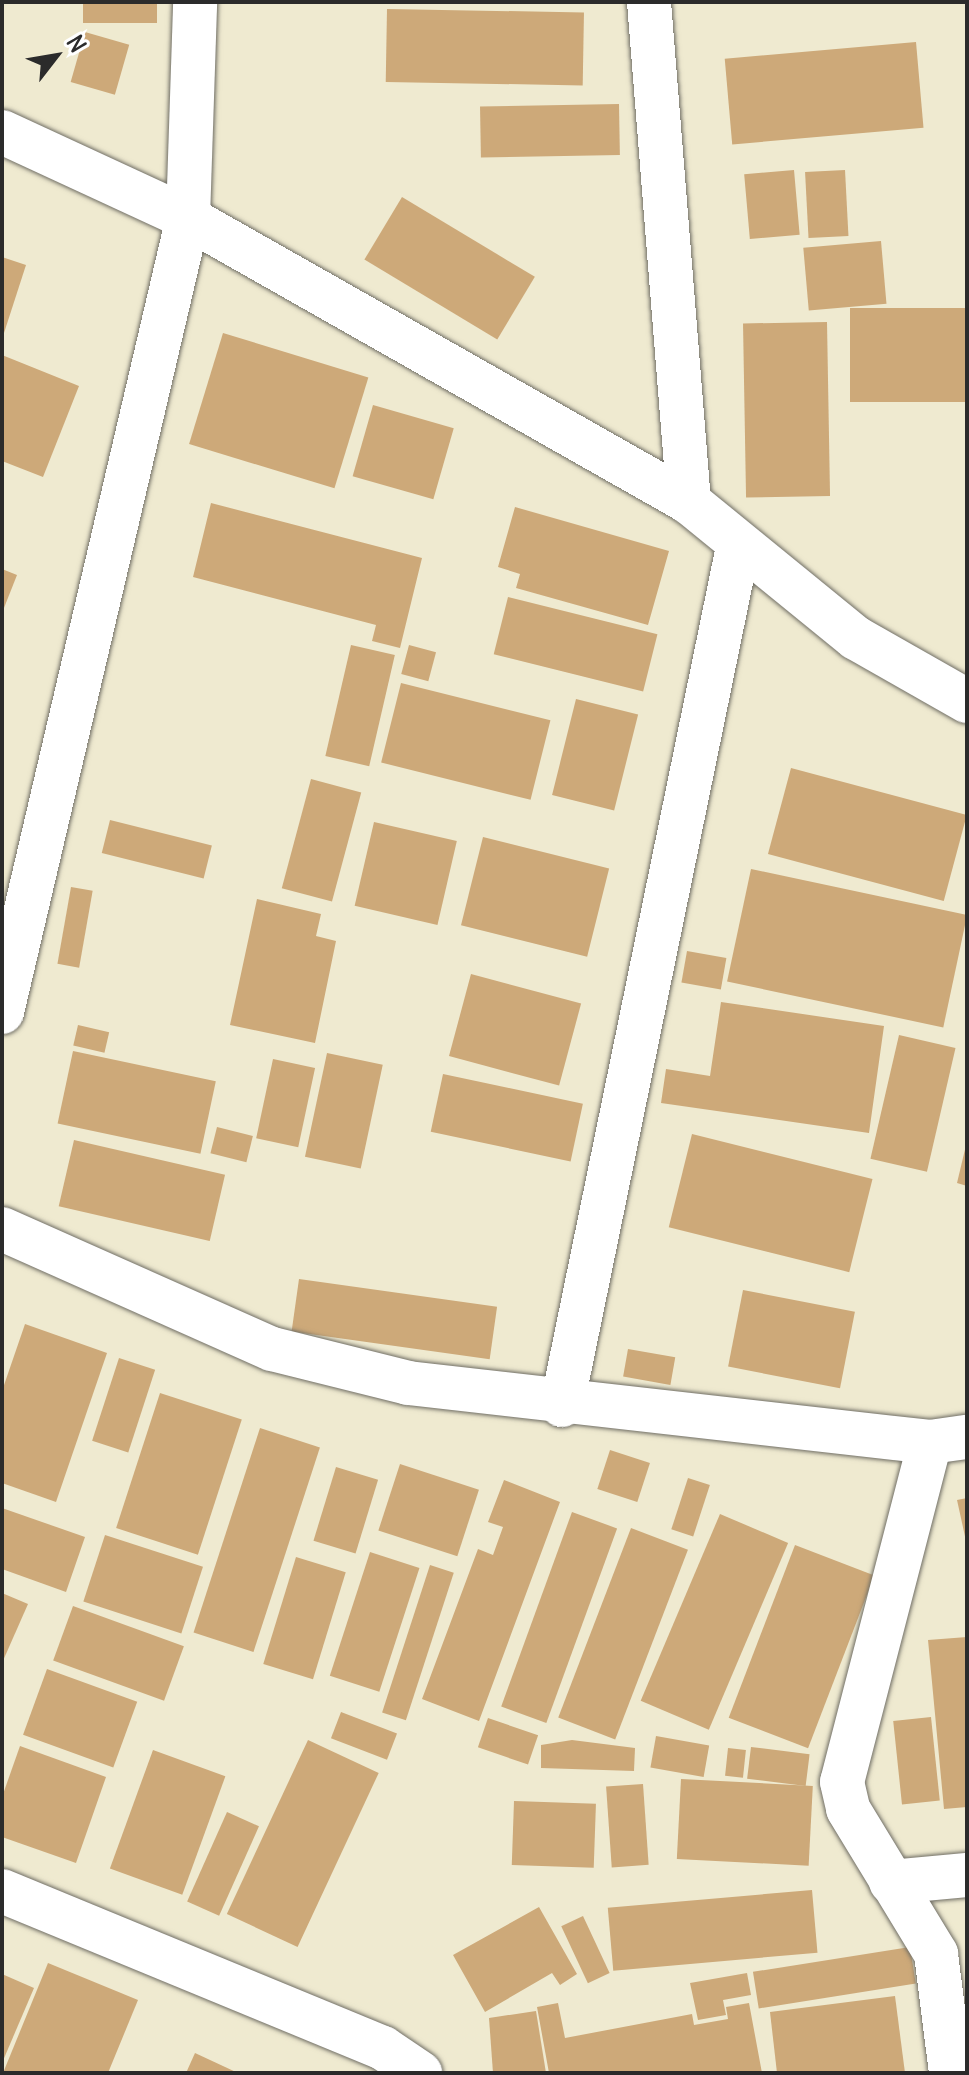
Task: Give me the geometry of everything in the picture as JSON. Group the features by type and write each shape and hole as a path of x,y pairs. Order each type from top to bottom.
{"street":[{"path":"2,1012 188,218 195,2"},
{"path":"649,2 689,502"},
{"path":"2,132 188,218 689,502 738,547 856,638 967,701"},
{"path":"562,1405 738,547"},
{"path":"2,1229 272,1349 408,1383 562,1405 948,1439 843,1757 848,1809 936,1954 951,2073"},
{"path":"891,1882 967,1875"},
{"path":"2,1891 383,2048 420,2073"}],"building":[{"path":"83,2 157,2 157,23 83,23"},
{"path":"387,9 584,12 583,85 386,82"},
{"path":"85,32 129,45 115,95 71,82"},
{"path":"916,42 923,128 732,144 725,59"},
{"path":"619,104 620,155 481,157 480,106"},
{"path":"794,170 800,235 750,239 744,174"},
{"path":"845,170 848,236 809,238 805,172"},
{"path":"402,197 535,277 497,339 364,260"},
{"path":"881,241 886,304 809,311 803,248"},
{"path":"2,257 26,265 4,333 2,332"},
{"path":"850,308 967,308 967,402 850,402"},
{"path":"827,322 830,496 746,497 743,323"},
{"path":"223,333 368,377 334,488 189,444"},
{"path":"2,355 79,386 43,477 2,461"},
{"path":"373,405 454,428 433,499 353,476"},
{"path":"211,503 422,558 400,648 372,641 376,625 193,577"},
{"path":"515,507 669,551 648,625 516,588 520,574 498,567"},
{"path":"2,569 17,575 2,613"},
{"path":"508,597 657,634 643,692 494,654"},
{"path":"351,645 395,655 369,766 325,756"},
{"path":"409,645 436,652 428,681 401,674"},
{"path":"401,683 550,720 531,800 381,763"},
{"path":"576,699 638,714 614,811 552,795"},
{"path":"791,768 967,815 944,901 768,854"},
{"path":"311,779 361,792 332,902 282,888"},
{"path":"110,820 212,845 204,878 102,853"},
{"path":"374,822 457,841 437,925 355,906"},
{"path":"483,837 609,868 587,957 461,925"},
{"path":"751,869 967,915 943,1027 727,981"},
{"path":"71,887 93,891 79,968 57,964"},
{"path":"257,899 321,914 316,936 336,941 315,1043 230,1025"},
{"path":"687,951 726,958 721,989 681,983"},
{"path":"471,974 581,1004 559,1086 449,1056"},
{"path":"721,1002 884,1026 869,1133 661,1103 666,1069 710,1076"},
{"path":"78,1025 109,1032 104,1053 73,1045"},
{"path":"899,1035 956,1048 927,1172 870,1159"},
{"path":"73,1051 216,1081 200,1154 58,1123"},
{"path":"327,1053 383,1065 361,1169 305,1157"},
{"path":"273,1059 315,1068 298,1147 256,1138"},
{"path":"443,1074 583,1104 571,1161 431,1132"},
{"path":"217,1127 253,1136 246,1162 210,1153"},
{"path":"692,1134 872,1179 849,1272 669,1227"},
{"path":"74,1140 225,1175 210,1241 59,1206"},
{"path":"967,1141 967,1186 957,1183"},
{"path":"299,1279 497,1307 490,1359 292,1331"},
{"path":"743,1290 855,1312 840,1388 728,1367"},
{"path":"25,1324 107,1353 56,1502 2,1483 2,1391"},
{"path":"628,1349 675,1357 670,1385 623,1377"},
{"path":"119,1358 155,1370 128,1452 92,1441"},
{"path":"160,1393 242,1420 198,1555 116,1528"},
{"path":"260,1428 320,1447 253,1652 194,1632"},
{"path":"610,1450 650,1463 637,1502 597,1489"},
{"path":"400,1464 479,1490 457,1556 378,1531"},
{"path":"336,1467 378,1480 356,1553 313,1541"},
{"path":"688,1478 710,1485 693,1536 671,1529"},
{"path":"504,1480 560,1502 479,1721 422,1699 478,1549 493,1555 503,1527 488,1522"},
{"path":"967,1498 967,1541 966,1541 957,1500"},
{"path":"2,1508 85,1537 66,1592 2,1569"},
{"path":"572,1512 617,1528 546,1723 501,1707"},
{"path":"720,1514 788,1543 709,1730 641,1701"},
{"path":"631,1528 688,1550 615,1739 558,1718"},
{"path":"105,1535 203,1567 181,1633 83,1602"},
{"path":"795,1545 874,1575 808,1748 729,1718"},
{"path":"370,1552 419,1568 379,1692 330,1676"},
{"path":"296,1557 346,1572 313,1679 263,1664"},
{"path":"430,1565 454,1573 406,1720 382,1712"},
{"path":"2,1593 28,1604 2,1663"},
{"path":"73,1606 184,1646 164,1701 53,1661"},
{"path":"967,1637 967,1807 944,1809 928,1640"},
{"path":"47,1669 137,1702 113,1768 23,1735"},
{"path":"341,1712 397,1734 387,1760 331,1738"},
{"path":"931,1717 940,1801 902,1805 893,1721"},
{"path":"488,1718 538,1735 528,1765 478,1747"},
{"path":"656,1736 709,1745 704,1777 650,1768"},
{"path":"308,1740 379,1773 298,1947 227,1914"},
{"path":"572,1740 635,1748 634,1771 541,1768 541,1745"},
{"path":"20,1746 106,1777 76,1863 2,1837 2,1797"},
{"path":"751,1747 810,1754 806,1786 747,1779"},
{"path":"728,1748 746,1750 743,1778 725,1776"},
{"path":"153,1750 225,1776 182,1895 110,1868"},
{"path":"681,1779 813,1786 809,1866 677,1859"},
{"path":"643,1784 649,1865 612,1867 606,1787"},
{"path":"514,1801 596,1804 594,1868 512,1865"},
{"path":"227,1812 259,1826 219,1916 187,1902"},
{"path":"812,1890 817,1953 613,1971 608,1908"},
{"path":"539,1907 577,1974 560,1985 552,1973 485,2012 453,1955"},
{"path":"583,1916 610,1973 588,1983 561,1926"},
{"path":"910,1947 916,1984 759,2008 753,1972"},
{"path":"48,1963 138,2000 108,2073 3,2073"},
{"path":"747,1973 751,1995 723,2000 726,2015 698,2020 690,1983"},
{"path":"2,1974 34,1988 2,2063"},
{"path":"895,1996 905,2073 777,2073 770,2012"},
{"path":"558,2003 565,2038 692,2014 694,2025 728,2019 726,2007 749,2003 762,2073 549,2073 537,2007"},
{"path":"536,2011 546,2073 493,2073 489,2018"},
{"path":"195,2053 238,2073 186,2073"}]}
